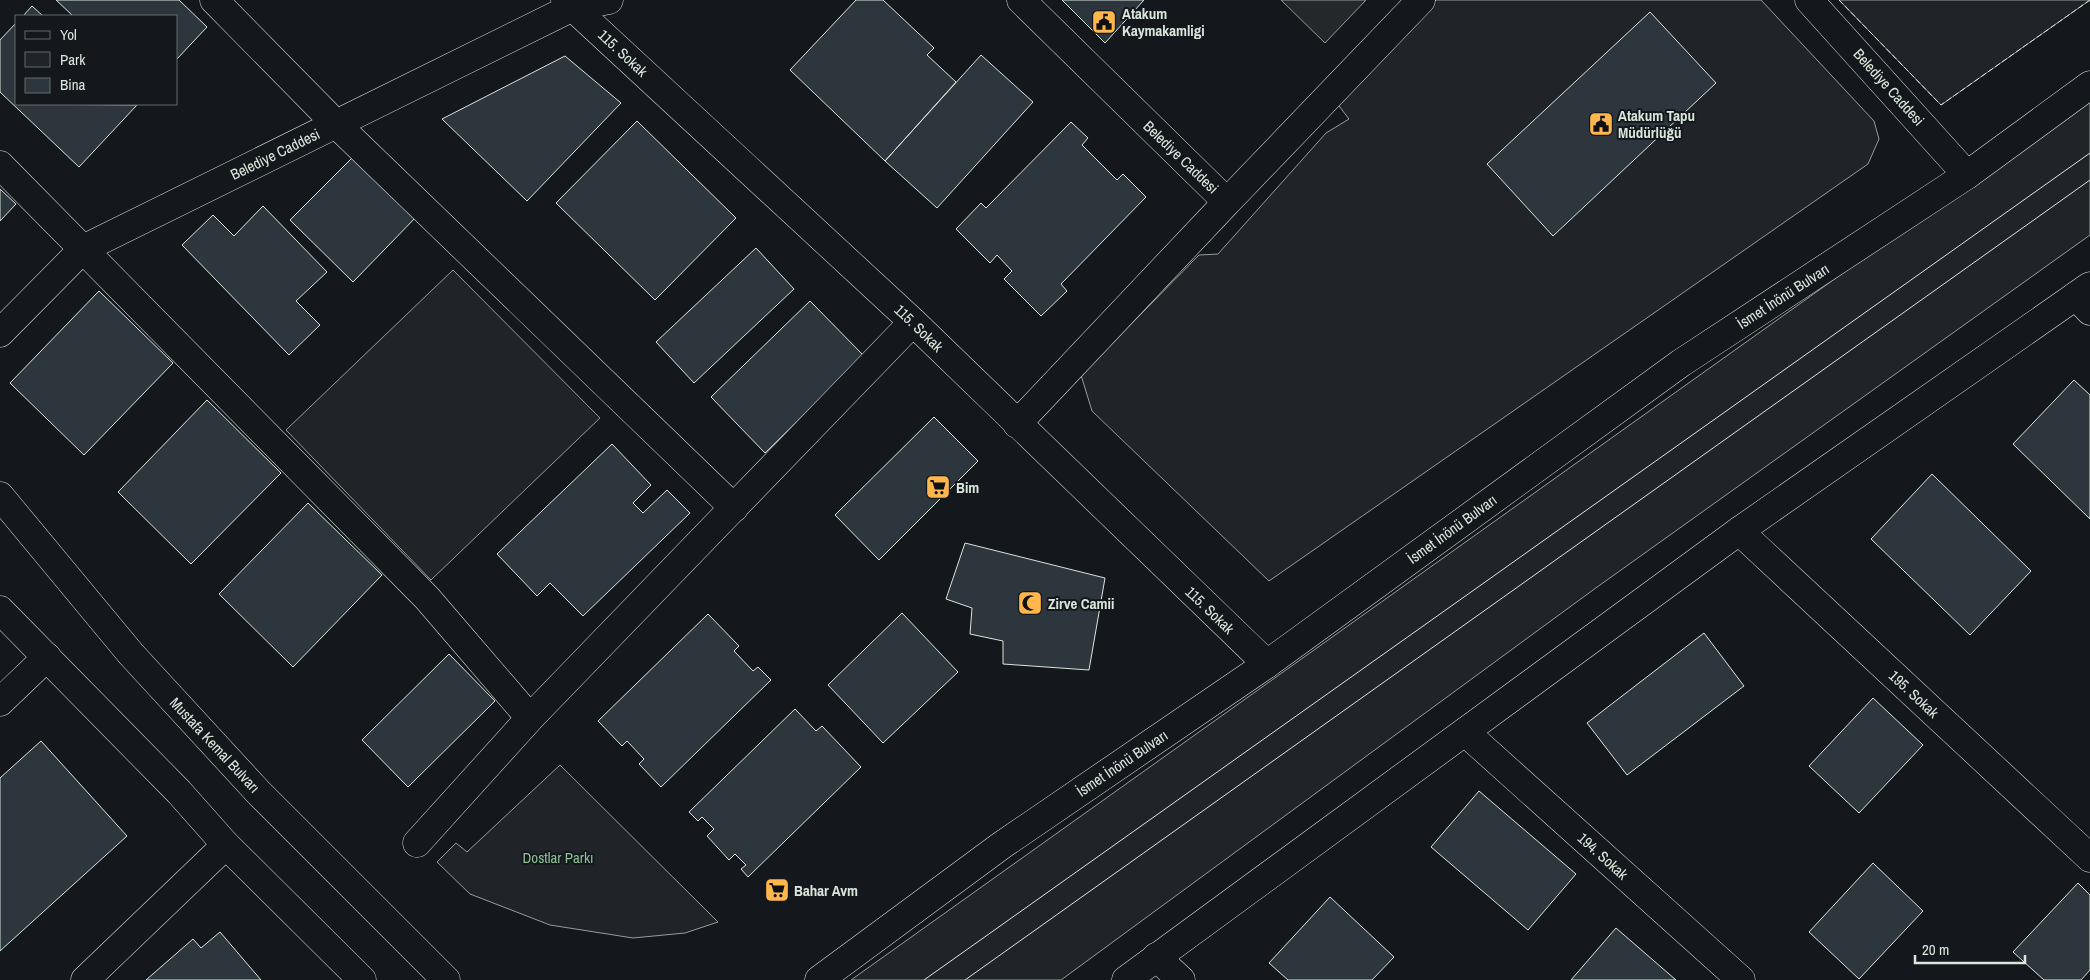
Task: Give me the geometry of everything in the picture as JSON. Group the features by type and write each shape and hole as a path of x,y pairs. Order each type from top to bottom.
{"street":[{"path":"214,0 336,124 734,508"},
{"name":"Belediye Caddesi","path":"0,332 83,250 336,124 572,2 609,0"},
{"name":"Belediye Caddesi","path":"1020,0 1227,202 1421,0"},
{"name":"Belediye Caddesi","path":"1810,0 1967,175"},
{"name":"115. Sokak","path":"572,2 914,322 1017,424 1267,664"},
{"name":"İsmet İnönü Bulvarı","path":"818,980 1002,845 1267,664 1681,363 1967,175 2090,85"},
{"path":"0,164 427,598 530,718"},
{"path":"1017,424 1227,202"},
{"path":"1126,980 1739,531 2085,298"},
{"path":"417,843 530,718 914,322"},
{"name":"Mustafa Kemal Bulvarı","path":"0,496 138,662 259,793 446,980"},
{"name":"195. Sokak","path":"1739,531 2090,858"},
{"path":"0,610 179,792 226,845 362,980"},
{"path":"0,702 46,657"},
{"name":"194. Sokak","path":"1466,732 1741,980"},
{"path":"85,980 226,845"},
{"path":"1156,957 1181,980"}],"green space":[{"path":"1436,0 1761,0 1874,121 1879,139 1868,164 1269,581 1092,411 1081,375 1199,255 1218,254 1326,133 1349,119 1336,102"},
{"path":"1839,0 2090,0 1941,105"},
{"path":"2090,97 2090,235 1593,590 1061,980 851,980"},
{"path":"453,270 600,418 431,580 286,430"},
{"name":"Dostlar Parkı","path":"560,765 718,922 685,933 633,938 550,925 470,894 437,862 456,843 467,852"}],"shaded area":[{"path":"1281,0 1366,0 1325,43"}],"building":[{"path":"56,0 179,0 207,27 178,58 178,15 72,15"},
{"path":"856,0 883,0 934,48 927,55 956,82 885,161 790,70"},
{"name":"Atakum Kaymakamligi","path":"1062,0 1144,0 1105,43"},
{"path":"32,6 42,15 24,15"},
{"name":"Atakum Tapu Müdürlüğü","path":"1650,12 1716,83 1553,236 1487,164"},
{"path":"15,24 15,105 137,105 79,167 0,92 0,40"},
{"path":"981,55 1033,102 937,208 885,161"},
{"path":"565,56 621,103 527,201 442,119"},
{"path":"637,121 736,218 655,300 556,203"},
{"path":"1071,122 1088,138 1082,145 1117,180 1123,174 1146,197 1061,284 1067,291 1041,316 1004,279 1012,271 997,255 990,263 956,229 981,203 986,208"},
{"path":"357,153 419,214 353,282 290,220"},
{"path":"0,189 16,204 0,221"},
{"path":"263,206 327,272 296,301 320,325 289,355 182,245 213,215 234,236"},
{"path":"756,248 794,289 694,383 656,342"},
{"path":"99,291 173,363 84,455 10,383"},
{"path":"810,301 864,356 765,453 711,397"},
{"path":"2074,380 2090,395 2090,519 2013,444"},
{"path":"207,400 281,473 191,564 118,492"},
{"path":"934,417 978,461 879,560 835,515"},
{"path":"612,444 651,485 633,503 643,513 667,490 690,513 583,616 550,583 537,596 497,554"},
{"path":"1932,474 2031,571 1970,635 1871,539"},
{"path":"308,503 382,575 293,667 219,594"},
{"name":"Zirve Camii","path":"965,543 1105,578 1089,670 1003,664 1003,641 970,634 972,608 946,599"},
{"path":"902,613 958,672 883,743 828,685"},
{"path":"708,614 739,646 734,651 753,671 758,667 771,680 661,787 639,764 644,759 627,741 622,746 598,721"},
{"path":"1704,633 1744,686 1627,775 1587,723"},
{"path":"449,654 495,701 408,787 362,740"},
{"path":"1873,698 1923,745 1859,813 1809,766"},
{"path":"795,709 816,731 822,726 861,767 748,877 741,869 746,865 735,854 729,860 707,836 714,829 702,817 698,821 689,812"},
{"path":"41,741 127,836 0,951 0,778"},
{"path":"1479,791 1576,874 1528,930 1431,847"},
{"path":"1873,863 1923,911 1859,979 1809,932"},
{"path":"2078,883 2090,895 2090,970 2081,980 2044,980 2013,952"},
{"path":"1330,897 1394,957 1372,980 1288,980 1269,963"},
{"path":"1616,928 1676,980 1571,980"},
{"path":"220,932 261,980 146,980 193,939 201,948"}],"tram line":[{"path":"924,980 2090,153"},
{"path":"965,980 2090,180"}],"fence":[{"path":"1839,0 1941,105 2090,0"}],"place":[{"name":"Atakum Kaymakamligi","path":"1104,22"},
{"name":"Atakum Tapu Müdürlüğü","path":"1601,124"},
{"name":"Bim","path":"938,487"},
{"name":"Zirve Camii","path":"1030,603"},
{"name":"Bahar Avm","path":"777,890"}]}
